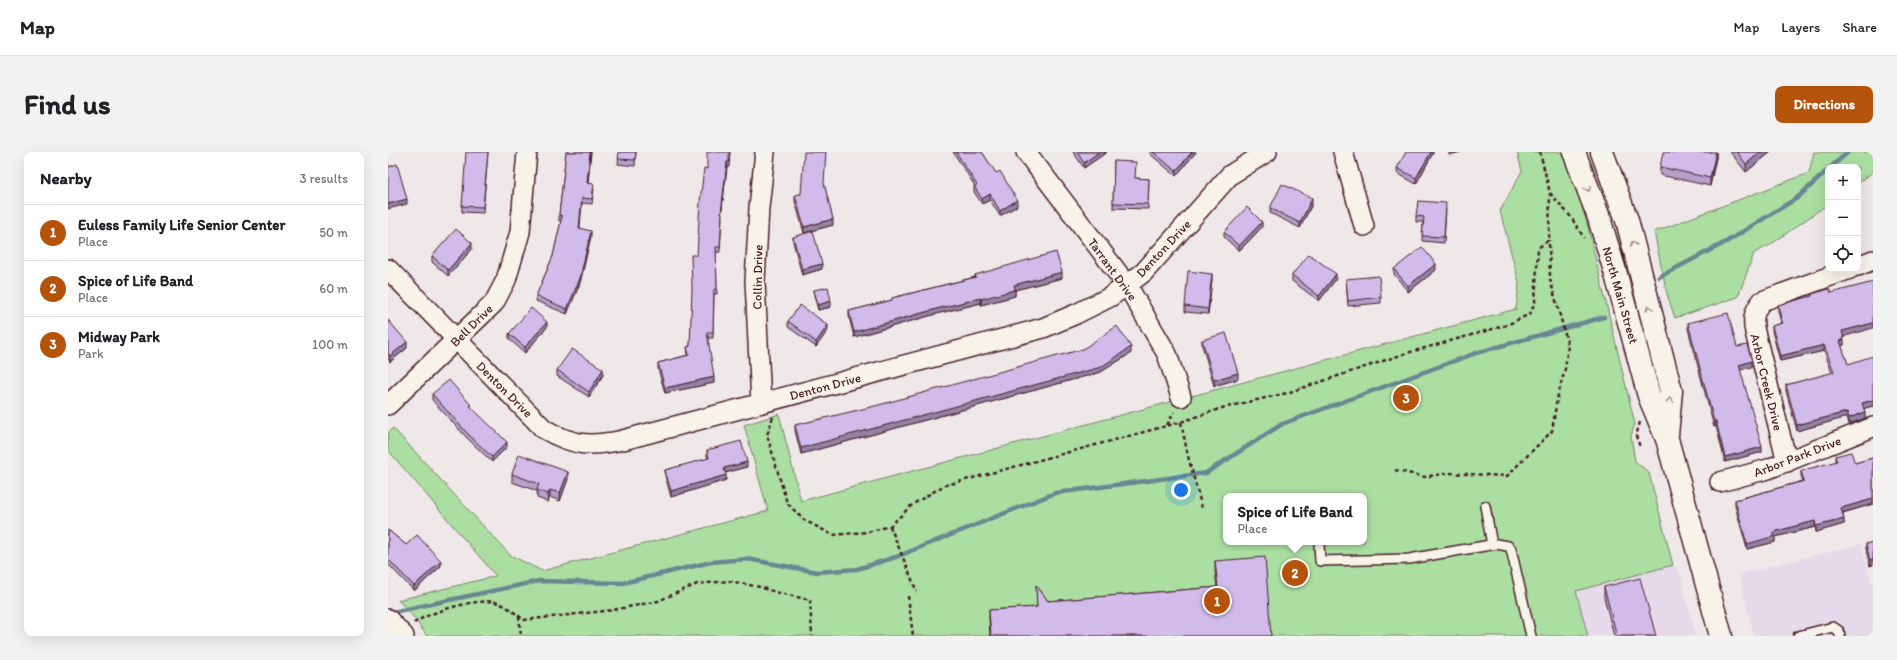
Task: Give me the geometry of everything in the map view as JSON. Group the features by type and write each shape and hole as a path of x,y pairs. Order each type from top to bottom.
{"main road":[{"name":"North Main Street","path":"1574,152 1598,216 1619,285 1648,396 1667,439 1721,636"},
{"name":"North Main Street","path":"1602,152 1627,220 1671,391 1667,439"}],"street":[{"name":"Bell Drive","path":"388,405 494,303 506,280 520,232 527,152"},
{"name":"Collin Drive","path":"765,152 759,208 755,281 768,401"},
{"name":"Tarrant Drive","path":"1026,152 1127,285 1167,354 1182,397"},
{"name":"Denton Drive","path":"388,269 544,429 562,439 578,443 598,445 623,440 1043,328 1076,314 1110,297 1144,272 1230,175 1267,152"},
{"path":"1343,152 1364,226"},
{"path":"1861,265 1873,260"},
{"name":"Arbor Creek Drive","path":"1786,462 1753,323 1755,310 1762,301 1842,272"},
{"name":"Arbor Park Drive","path":"1720,482 1786,462 1873,427"}],"lane":[{"path":"1485,506 1492,545"},
{"path":"1319,545 1320,561 1409,559 1503,544 1511,549 1532,636"},
{"path":"1798,636 1833,627 1839,631 1840,636"}],"path":[{"path":"1394,470 1425,477 1448,473 1507,476 1552,431 1568,345 1550,279 1550,193 1540,152"},
{"path":"1550,193 1571,217 1586,241"},
{"path":"768,401 774,414 767,435 787,502 804,520 833,535 867,532 890,526 913,504 943,486 1181,422 1222,408 1287,393 1407,353 1507,324 1530,314 1536,302 1538,248 1549,240"},
{"path":"1181,422 1188,456 1202,508"},
{"path":"890,526 917,592"},
{"path":"398,629 434,614 482,601 495,602 508,608 524,620 613,610 658,601 697,584 729,581 760,587 810,600 812,636"},
{"path":"908,596 913,636"},
{"path":"519,616 521,636"}],"shaded area":[{"path":"1861,544 1873,588 1873,636 1754,636 1739,574"},
{"path":"1673,565 1680,574 1696,636 1588,636 1576,591"}],"green space":[{"path":"1517,152 1565,152 1587,223 1635,424 1631,436 1635,461 1649,473 1673,565 1576,591 1588,636 427,636 411,614 398,600 496,576 388,450 388,433 393,428 510,555 542,571 768,511 744,425 779,414 801,501 1516,309 1519,283 1500,211 1522,171"},
{"path":"1814,152 1873,152 1873,172 1861,181 1861,164 1825,164 1825,206 1770,245 1754,253 1738,297 1675,318 1667,294 1654,232 1809,173"}],"building":[{"path":"466,152 488,152 483,207 462,206"},
{"path":"566,152 590,152 587,183 594,184 592,199 582,198 579,228 591,231 580,278 567,309 536,296 553,256 562,216 559,215"},
{"path":"619,152 636,152 635,160 618,159"},
{"path":"707,152 729,152 729,162 727,162 721,213 720,247 716,247 717,289 714,289 713,332 707,332 714,377 665,388 658,363 689,355 687,347 690,346 692,289 691,255 697,255 700,202 704,168 707,169"},
{"path":"804,152 826,152 824,183 833,219 804,227 795,195 801,194"},
{"path":"956,152 982,152 996,173 1000,171 1017,200 1000,211 990,194 982,199 974,186 977,185"},
{"path":"1077,152 1099,152 1084,163"},
{"path":"1153,152 1192,152 1176,171"},
{"path":"1406,152 1431,152 1416,178 1397,168"},
{"path":"1663,152 1716,152 1710,178 1660,167"},
{"path":"1737,152 1761,152 1746,164"},
{"path":"1114,161 1136,162 1135,178 1149,179 1148,204 1113,203"},
{"path":"388,162 389,167 397,164 407,199 388,204"},
{"path":"1282,184 1312,198 1300,223 1270,208"},
{"path":"1418,201 1446,203 1444,237 1422,236 1424,217 1416,216"},
{"path":"1247,207 1262,222 1239,246 1224,232"},
{"path":"456,229 472,243 448,270 432,256"},
{"path":"813,231 822,264 802,269 793,237"},
{"path":"1422,247 1436,264 1408,286 1394,269"},
{"path":"1056,252 1062,272 1014,285 1015,290 940,308 854,332 849,311 892,300 892,298 976,277 975,275"},
{"path":"1309,254 1336,274 1319,296 1292,275"},
{"path":"1188,271 1212,274 1208,309 1185,306"},
{"path":"1379,276 1381,297 1348,301 1346,279"},
{"path":"1873,282 1873,323 1842,331 1844,339 1840,341 1848,364 1873,356 1873,400 1862,403 1865,412 1849,418 1847,412 1797,425 1786,385 1834,372 1824,345 1780,356 1772,326 1782,323 1778,305 1812,296 1812,294 1829,289 1831,293"},
{"path":"828,287 831,301 818,305 814,290"},
{"path":"800,305 828,325 816,342 788,321"},
{"path":"531,308 547,322 525,347 509,334"},
{"path":"1728,313 1737,347 1747,345 1752,361 1739,365 1762,447 1725,457 1688,323"},
{"path":"388,320 407,342 390,356 388,353"},
{"path":"1117,326 1131,347 1101,367 801,448 795,425 875,406 1083,349"},
{"path":"1226,333 1238,373 1214,380 1202,340"},
{"path":"572,349 603,369 589,392 557,370"},
{"path":"449,380 471,405 470,406 507,442 492,457 467,433 432,394"},
{"path":"741,441 747,462 724,468 726,475 671,491 665,470 709,458 707,450"},
{"path":"1851,452 1855,463 1873,458 1873,499 1841,508 1844,519 1816,526 1815,521 1773,532 1775,536 1747,544 1735,500 1804,481 1801,471 1837,461 1835,456"},
{"path":"519,454 568,472 560,493 550,490 548,494 537,490 539,484 512,474"},
{"path":"388,530 406,545 417,535 441,561 414,586 388,559"},
{"path":"1873,542 1873,559 1870,560 1866,544"},
{"path":"1265,557 1271,636 991,636 989,610 1037,607 1036,585 1048,601 1218,587 1215,561"},
{"path":"1640,578 1656,636 1617,636 1604,587"}],"waterway":[{"path":"1834,164 1848,152"},
{"path":"1659,277 1726,242 1797,198 1825,173"},
{"path":"388,613 539,581 623,583 711,562 747,559 817,572 857,569 896,557 1055,493 1206,473 1282,424 1476,353 1604,317"}],"place":[{"name":"Midway Park","path":"1406,398"},
{"name":"Spice of Life Band","path":"1295,573"},
{"name":"Euless Family Life Senior Center","path":"1217,601"}]}
